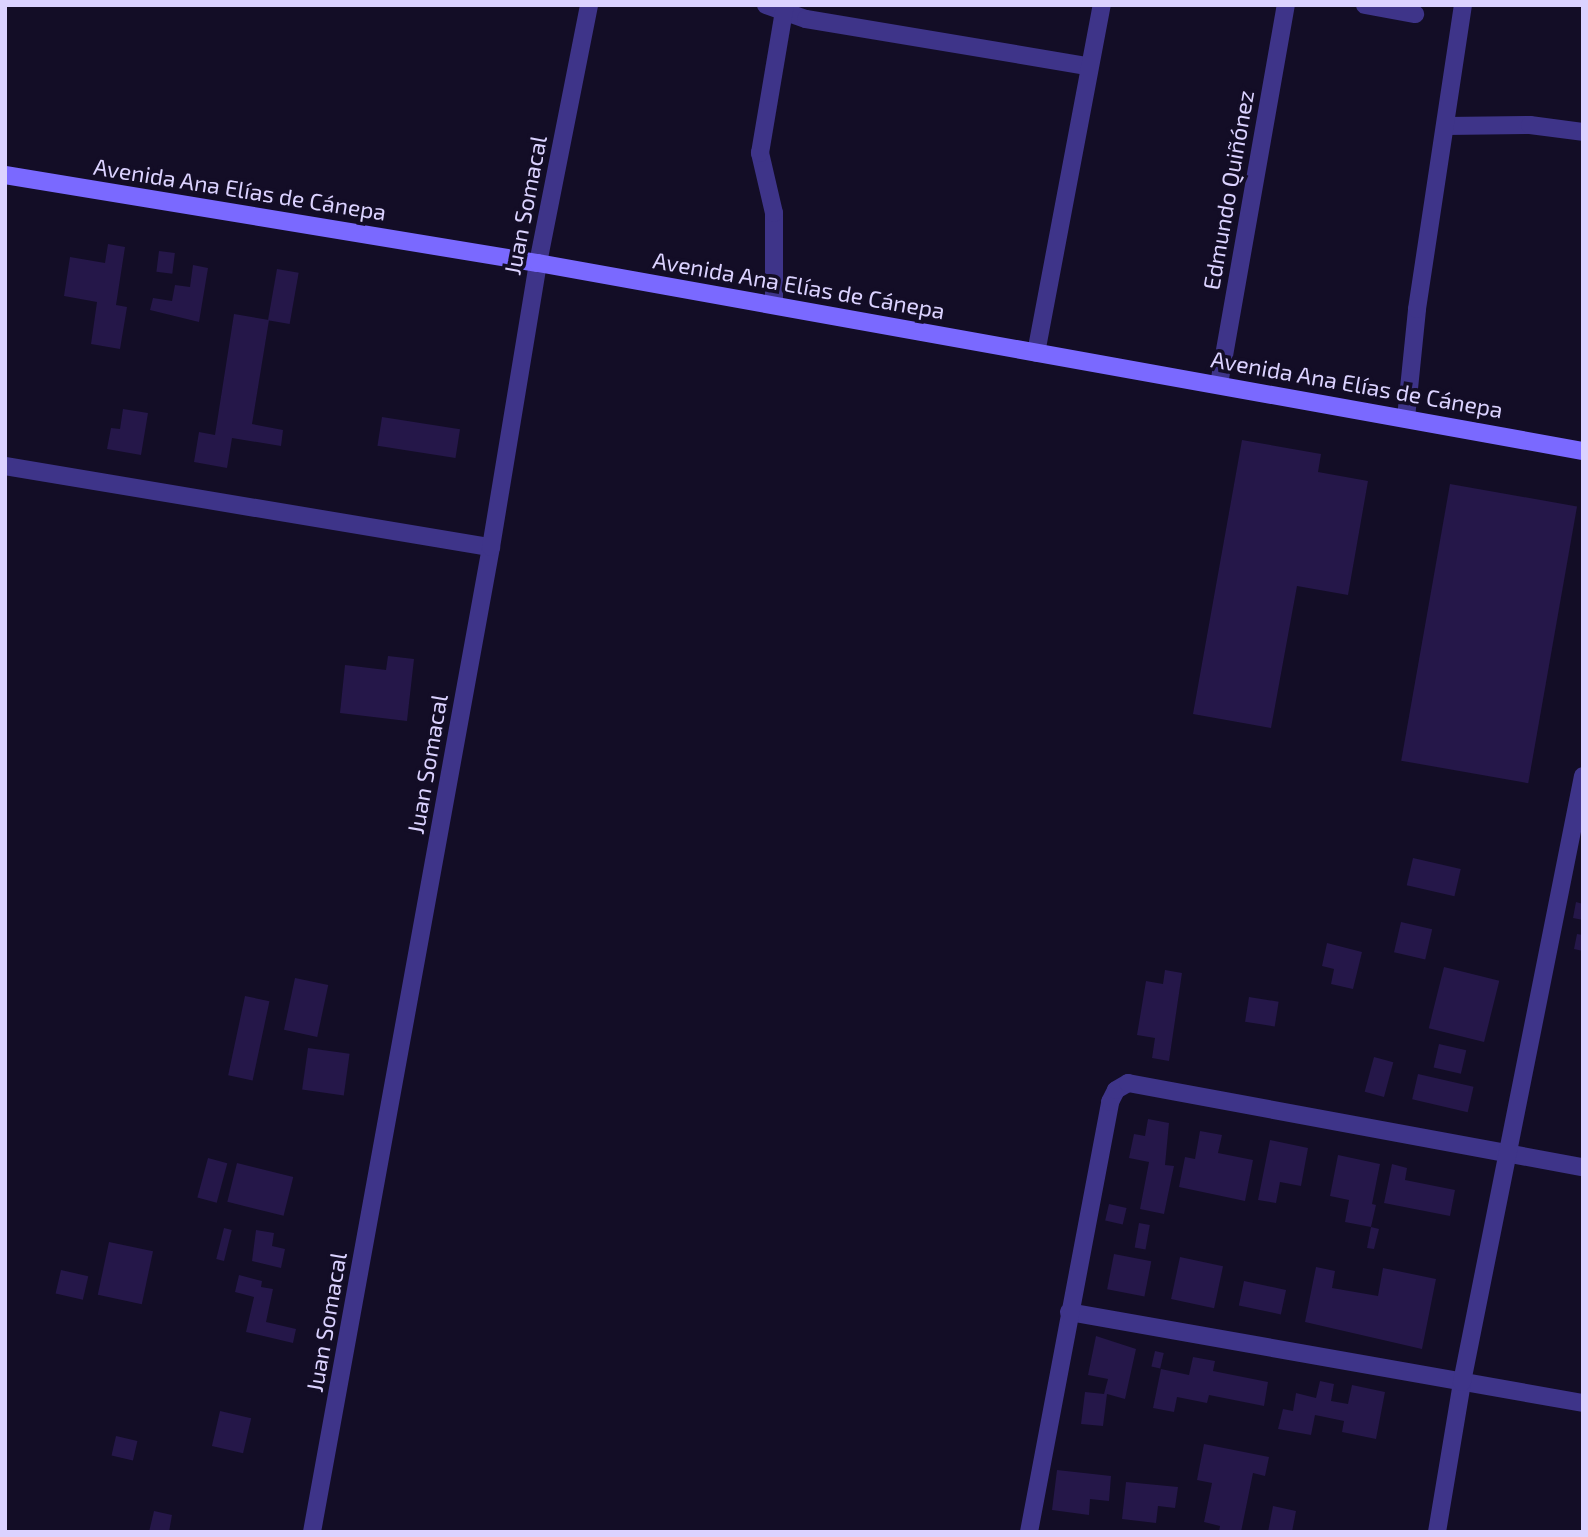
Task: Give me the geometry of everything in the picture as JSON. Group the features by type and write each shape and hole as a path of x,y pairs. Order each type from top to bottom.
{"main road":[{"name":"Avenida Ana Elías de Cánepa","path":"5,175 538,263 1583,451"}],"street":[{"name":"Juan Somacal","path":"312,1532 491,547 538,263 589,5"},
{"path":"766,5 785,7 806,19 1087,66"},
{"path":"1036,353 1087,66 1101,5"},
{"name":"Edmundo Quiñónez","path":"1219,384 1286,5"},
{"path":"1366,5 1415,14"},
{"path":"1406,418 1417,309 1463,5"},
{"path":"774,305 774,213 760,153 785,7"},
{"path":"1446,126 1530,125 1583,132"},
{"path":"5,466 491,547"},
{"path":"1437,1532 1462,1382 1579,823 1583,776"},
{"path":"1029,1532 1110,1102 1116,1090 1128,1083 1583,1167"},
{"path":"1069,1312 1583,1403"}],"building":[{"path":"108,244 125,247 116,305 127,307 120,349 91,344 97,302 64,296 70,257 105,263"},
{"path":"159,251 175,253 172,274 156,272"},
{"path":"193,265 208,268 199,322 150,310 153,298 172,301 175,285 190,287"},
{"path":"277,269 299,273 290,324 268,320"},
{"path":"234,314 269,320 252,424 283,430 281,446 232,438 227,468 194,462 199,432 215,435"},
{"path":"123,409 148,413 141,455 107,449 111,428 120,429"},
{"path":"382,417 460,429 455,458 377,446"},
{"path":"1242,440 1321,454 1318,472 1368,481 1348,595 1297,586 1271,728 1193,714"},
{"path":"1450,484 1577,506 1528,783 1401,761"},
{"path":"388,656 414,659 407,721 340,713 345,665 386,670"},
{"path":"1413,858 1461,869 1454,896 1407,885"},
{"path":"1576,902 1583,904 1583,920 1573,918"},
{"path":"1401,922 1432,929 1425,959 1394,952"},
{"path":"1577,934 1583,935 1583,951 1574,949"},
{"path":"1327,943 1362,952 1353,989 1331,984 1334,969 1322,966"},
{"path":"1444,967 1499,981 1484,1042 1429,1028"},
{"path":"1165,970 1182,973 1169,1061 1152,1058 1155,1038 1137,1035 1146,981 1163,984"},
{"path":"295,978 328,985 317,1037 284,1030"},
{"path":"245,996 269,1001 253,1080 228,1075"},
{"path":"1249,997 1279,1002 1275,1026 1245,1022"},
{"path":"1439,1044 1466,1050 1461,1074 1434,1067"},
{"path":"308,1048 350,1054 344,1095 302,1090"},
{"path":"1374,1057 1393,1062 1384,1097 1365,1092"},
{"path":"1418,1074 1474,1087 1468,1112 1412,1099"},
{"path":"1148,1119 1169,1123 1165,1165 1174,1166 1164,1214 1140,1209 1149,1162 1129,1158 1134,1134 1145,1136"},
{"path":"1200,1131 1222,1135 1218,1153 1253,1160 1245,1201 1179,1187 1185,1157 1195,1159"},
{"path":"1270,1140 1308,1148 1301,1186 1280,1182 1276,1203 1258,1200"},
{"path":"1338,1155 1380,1164 1372,1204 1376,1205 1371,1227 1345,1222 1349,1200 1330,1196"},
{"path":"208,1158 227,1163 217,1203 197,1198"},
{"path":"237,1163 293,1177 284,1216 227,1202"},
{"path":"1392,1164 1407,1168 1405,1180 1455,1190 1450,1216 1384,1203"},
{"path":"1109,1204 1127,1208 1123,1225 1105,1221"},
{"path":"1139,1223 1150,1225 1145,1250 1135,1248"},
{"path":"1371,1227 1379,1229 1374,1249 1367,1248"},
{"path":"224,1228 232,1230 224,1261 216,1259"},
{"path":"256,1230 274,1233 272,1246 285,1249 281,1268 252,1261"},
{"path":"109,1242 153,1251 142,1304 98,1295"},
{"path":"1114,1254 1151,1261 1144,1297 1107,1289"},
{"path":"1180,1257 1223,1266 1214,1308 1171,1299"},
{"path":"1316,1267 1335,1271 1332,1288 1378,1296 1383,1268 1436,1279 1422,1349 1305,1322"},
{"path":"61,1270 88,1276 83,1300 56,1293"},
{"path":"239,1275 262,1281 261,1287 273,1289 266,1322 296,1329 293,1343 246,1332 254,1297 235,1292"},
{"path":"1244,1281 1286,1290 1281,1314 1239,1305"},
{"path":"1096,1336 1136,1349 1125,1399 1107,1394 1103,1426 1081,1424 1085,1392 1104,1394 1108,1379 1088,1375"},
{"path":"1155,1351 1164,1353 1160,1369 1151,1367"},
{"path":"1193,1357 1215,1361 1213,1371 1268,1382 1264,1406 1209,1395 1207,1403 1177,1397 1174,1412 1153,1408 1161,1369 1189,1375"},
{"path":"1320,1381 1334,1384 1331,1401 1348,1404 1352,1385 1385,1392 1376,1439 1342,1432 1344,1421 1315,1415 1311,1435 1278,1429 1283,1409 1293,1411 1296,1393 1316,1398"},
{"path":"220,1411 251,1418 243,1453 212,1446"},
{"path":"116,1436 137,1441 133,1460 112,1455"},
{"path":"1204,1444 1269,1457 1265,1476 1253,1473 1241,1532 1219,1532 1220,1526 1204,1522 1212,1483 1197,1480"},
{"path":"1057,1470 1111,1476 1109,1501 1090,1499 1089,1515 1052,1510"},
{"path":"1126,1482 1178,1487 1175,1508 1158,1506 1156,1523 1122,1519"},
{"path":"1273,1506 1296,1511 1292,1532 1268,1532"},
{"path":"154,1511 172,1515 169,1532 149,1532"}]}
